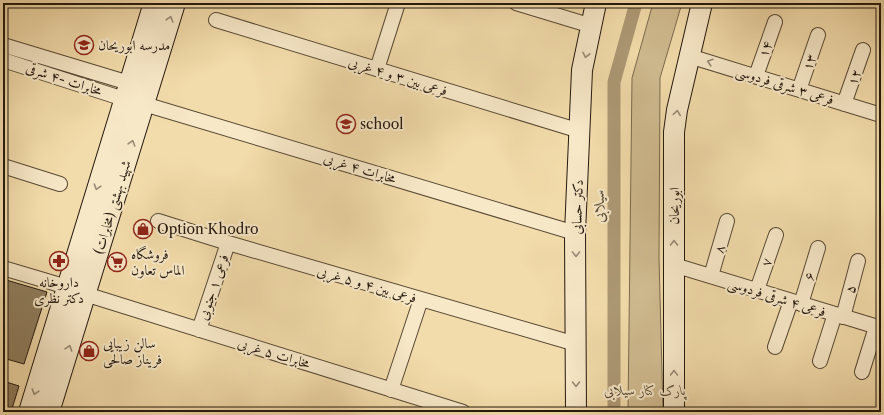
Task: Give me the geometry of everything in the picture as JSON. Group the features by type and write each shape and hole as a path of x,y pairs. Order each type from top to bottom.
{"main road":[{"name":"شهید بهشتی (مخابرات)","path":"29,412 53,366 76,291 127,91 154,3"},
{"name":"شهید بهشتی (مخابرات)","path":"76,291 144,104 175,3"},
{"name":"دکتر حسابی","path":"576,412 576,233 582,70 596,3"},
{"name":"ابوریحان","path":"674,412 674,132 677,110 702,3"},
{"name":"شهید بهشتی (مخابرات)","path":"49,412 53,366"}],"street":[{"path":"377,69 398,3"},
{"path":"516,3 592,26"},
{"name":"فرعی بین ۳ و ۴ غربی","path":"216,20 580,131"},
{"name":"۱۴","path":"756,76 774,22"},
{"name":"۱۳","path":"799,90 818,35"},
{"path":"3,45 127,91"},
{"name":"۱۲","path":"844,104 863,50"},
{"name":"فرعی ۳ شرقی فردوسی","path":"689,56 881,115"},
{"name":"مخابرات -۴ شرقی","path":"3,60 127,91"},
{"name":"مخابرات ۴ غربی","path":"144,104 576,233"},
{"path":"3,166 60,184"},
{"name":"فرعی بین ۴ و ۵ غربی","path":"158,221 228,243 576,344"},
{"name":"۸","path":"711,276 727,221"},
{"name":"۷","path":"757,290 776,235"},
{"name":"فرعی ۱ جنوبی","path":"199,330 228,243"},
{"name":"۶","path":"775,347 796,302 818,248"},
{"name":"۵","path":"820,361 839,315 858,261"},
{"name":"فرعی ۴ شرقی فردوسی","path":"674,265 879,327"},
{"name":"مخابرات ۵ غربی","path":"3,268 463,412"},
{"path":"390,390 420,299"},
{"path":"862,372 879,327"}],"green space":[{"name":"پارک کنار سیلابی","path":"653,3 682,3 660,78 659,258 663,412 628,412 632,78"}],"building":[{"path":"3,279 47,292 24,364 3,358"},
{"path":"3,381 19,386 11,412 3,412"}],"waterway":[{"name":"سیلابی","path":"614,412 614,82 636,3"}],"place":[{"name":"مدرسه ابوریحان","path":"84,45"},
{"name":"school","path":"346,124"},
{"name":"Option Khodro","path":"143,229"},
{"name":"داروخانه دکتر نظری","path":"59,261"},
{"name":"فروشگاه الماس تعاون","path":"117,262"},
{"name":"سالن زیبایی فریناز صالحی","path":"89,351"}]}
